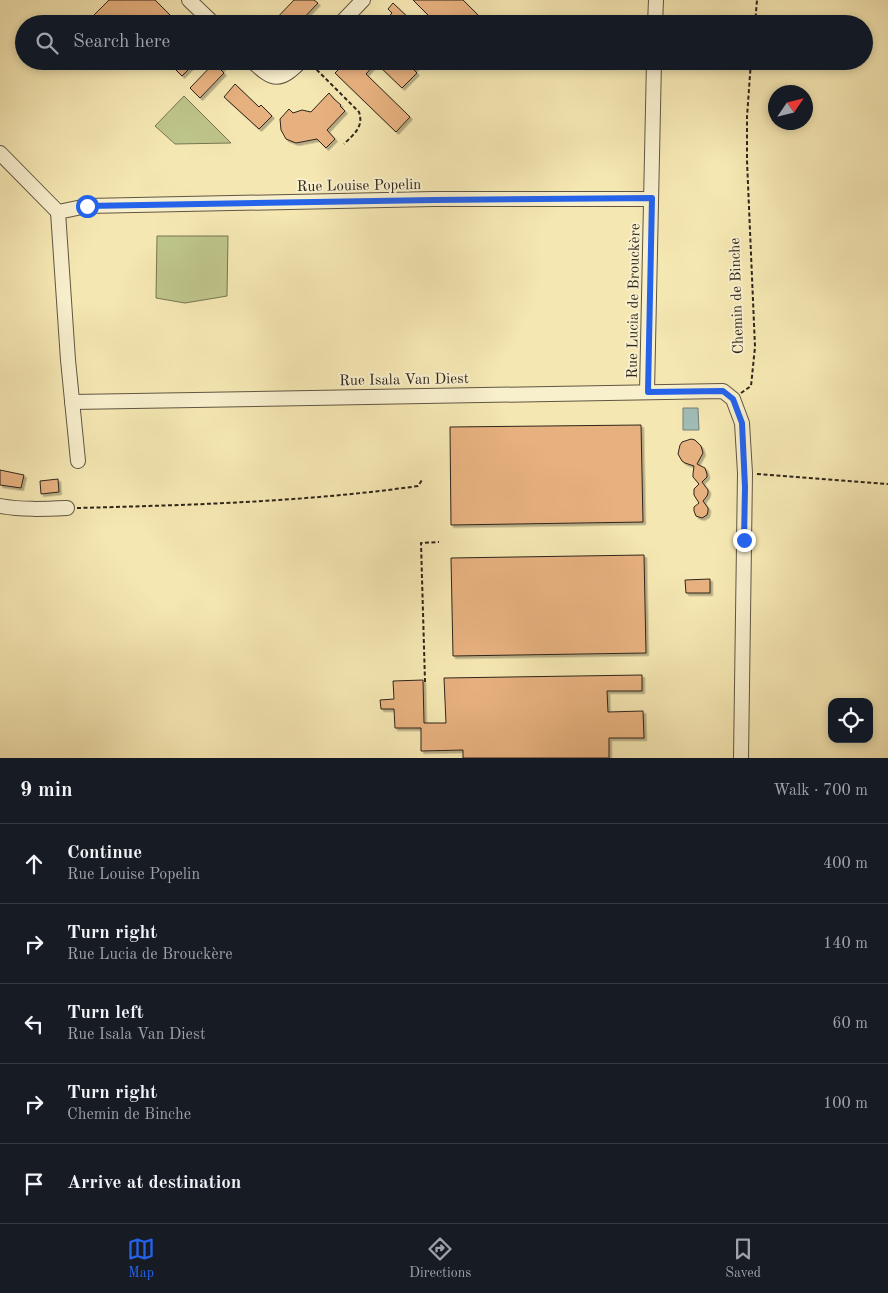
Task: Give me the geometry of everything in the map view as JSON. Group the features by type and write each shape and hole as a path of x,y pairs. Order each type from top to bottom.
{"street":[{"path":"189,0 205,15"},
{"path":"349,15 363,0"},
{"path":"655,15 656,0"},
{"path":"263,70 276,78 293,70"},
{"name":"Rue Lucia de Brouckère","path":"648,392 654,70"},
{"path":"0,153 63,211 68,360 78,461"},
{"name":"Rue Louise Popelin","path":"63,211 87,206 127,205 652,198"},
{"name":"Rue Isala Van Diest","path":"72,402 723,391 733,399"},
{"path":"733,399 742,423 745,473 740,758"},
{"path":"0,506 36,509 67,508"}],"path":[{"path":"756,15 757,0"},
{"path":"318,70 359,112 362,119 356,132 344,144"},
{"name":"Chemin de Binche","path":"733,399 751,386 755,347 747,161 747,117 750,70"},
{"path":"745,473 888,484"},
{"path":"67,508 188,505 327,497 418,486 422,480"},
{"path":"425,682 421,543 440,542"}],"green space":[{"path":"184,96 231,143 175,144 155,126"},
{"path":"157,236 228,236 227,296 185,303 156,298"}],"water":[{"path":"683,408 698,408 699,430 683,430"}],"building":[{"path":"109,0 155,0 170,15 94,15"},
{"path":"294,0 314,0 318,3 307,15 280,15"},
{"path":"413,0 463,0 478,15 428,15"},
{"path":"393,3 406,15 390,15 392,13 388,9"},
{"path":"176,70 188,70 182,76"},
{"path":"207,70 221,70 224,73 200,98 190,88"},
{"path":"338,70 370,70 366,74 410,117 396,132 335,73"},
{"path":"383,70 414,70 417,73 402,88"},
{"path":"235,84 259,107 261,105 272,116 259,129 224,97"},
{"path":"329,93 345,111 327,130 335,139 326,148 317,139 296,143 286,139 281,130 280,119 289,109 293,113 302,110 311,112"},
{"path":"641,425 643,522 451,525 450,427"},
{"path":"691,439 701,446 703,453 697,464 705,468 707,474 707,477 702,482 708,490 707,496 703,501 708,511 707,515 702,518 696,516 694,511 694,507 699,503 694,495 694,489 699,484 693,477 694,466 682,461 678,454 682,442"},
{"path":"0,470 24,475 21,488 0,485"},
{"path":"58,479 59,492 41,494 40,481"},
{"path":"644,555 646,653 453,656 451,558"},
{"path":"710,579 710,593 686,593 685,580"},
{"path":"642,675 642,691 607,691 608,712 643,711 644,738 609,738 609,758 463,758 463,750 421,751 421,728 395,728 394,709 381,709 380,700 394,699 393,681 423,680 424,723 446,723 444,678"}],"route":[{"path":"87,206 652,198 648,392 723,391 733,399 742,423 745,487 744,540"}]}
